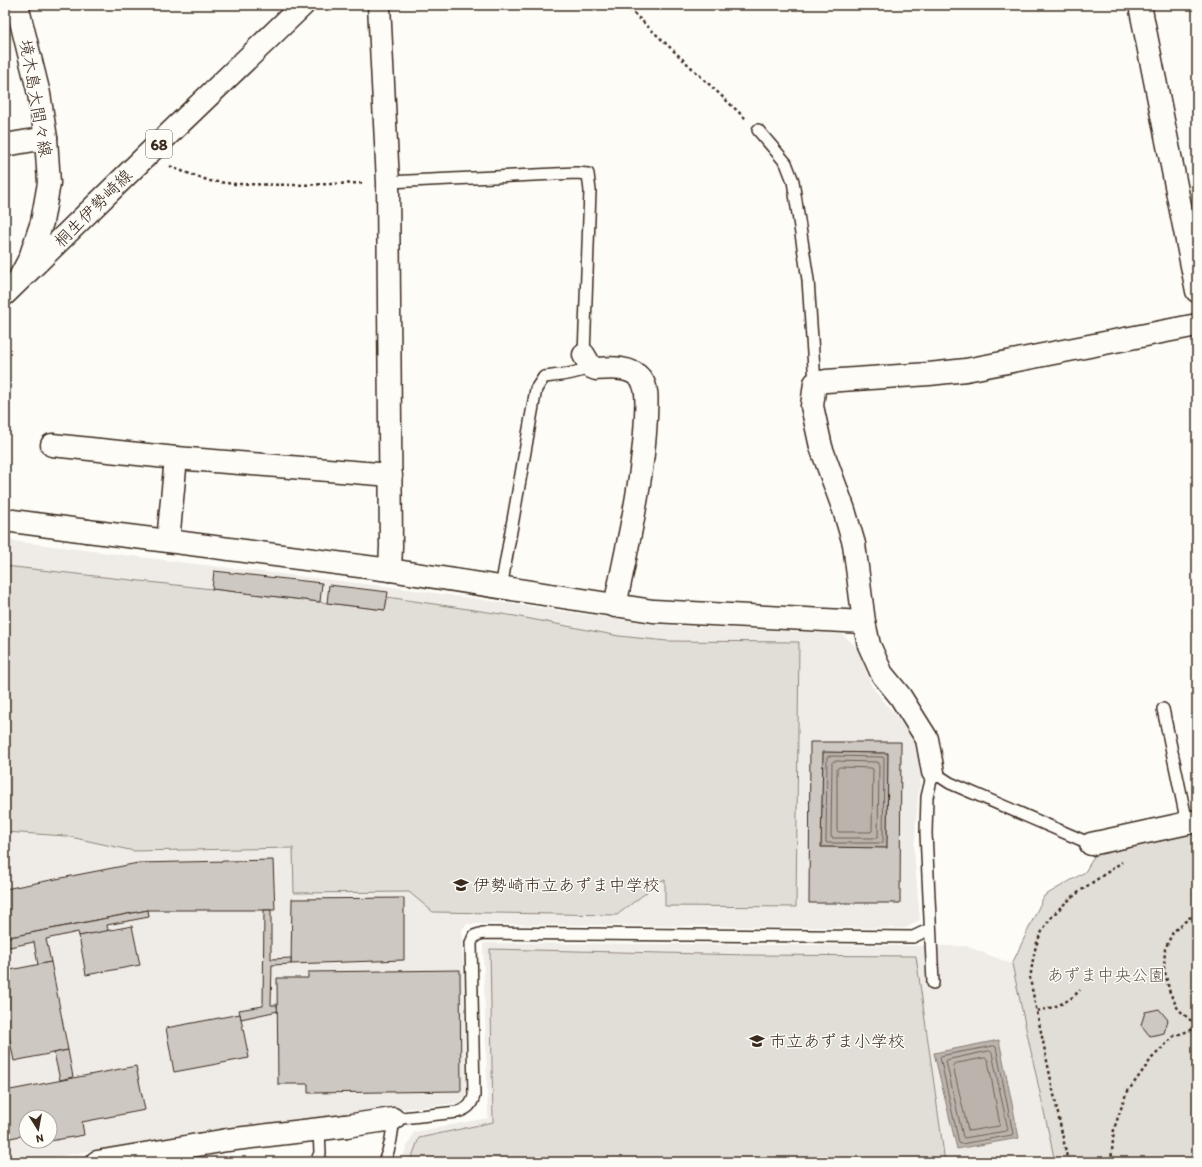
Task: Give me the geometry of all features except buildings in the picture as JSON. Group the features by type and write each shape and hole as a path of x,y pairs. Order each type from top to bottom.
{"street":[{"name":"境木島大間々線","path":"5,304 11,289 30,258 42,222 49,183 46,138 39,94 17,5"},
{"name":"桐生伊勢崎線","path":"11,289 150,152 303,5"},
{"path":"379,5 388,182 390,570"},
{"path":"1140,5 1197,291"},
{"path":"5,145 46,138"},
{"path":"934,772 927,739 900,696 882,674 869,645 864,622 854,544 822,447 812,406 815,382 966,370 1197,325"},
{"path":"588,361 596,369 627,370 634,372 640,377 645,385 645,436 634,516 615,606"},
{"path":"52,445 176,458 390,475"},
{"path":"168,541 176,458"},
{"path":"5,520 390,570 653,611 864,622"},
{"path":"1091,844 1192,822"},
{"path":"97,1162 146,1158 227,1140 319,1130 393,1119"}],"lane":[{"path":"758,130 786,163 793,181 808,280 815,382"},
{"path":"388,182 569,173 588,174 590,191 588,361 582,371 573,374 544,377 536,389 501,588"},
{"path":"1163,709 1192,822"},
{"path":"933,983 926,833 927,798 934,772 950,783 1091,844"},
{"path":"384,1162 393,1134 393,1119 458,1112 465,1110 472,1105 474,1096 471,944 474,936 483,933 912,937 930,929"},
{"path":"316,1162 320,1153 319,1130"}],"path":[{"path":"625,5 758,130"},
{"path":"150,152 166,164 176,169 210,181 235,184 297,185 388,182"},
{"path":"1068,1162 1030,979 1032,962 1037,943 1049,920 1064,903 1125,860"},
{"path":"1111,1162 1114,1129 1126,1094 1152,1058 1174,1036 1197,1027 1178,1009 1170,993 1164,968 1165,949 1173,932 1189,918 1197,915"},
{"path":"1037,1011 1061,1004 1073,998 1080,990"}],"shaded area":[{"name":"伊勢崎市立あずま中学校","path":"5,540 400,588 645,623 675,626 842,634 857,647 871,685 915,742 922,773 918,797 914,850 920,920 906,928 468,924 462,929 466,1097 458,1103 208,1130 28,1162 5,1162"},
{"name":"市立あずま小学校","path":"483,943 966,946 1012,964 1055,1162 400,1162 414,1132 488,1118"}],"green space":[{"path":"5,566 385,610 387,597 515,616 619,636 667,641 799,642 796,907 665,906 665,880 648,882 647,892 617,915 433,912 409,892 294,893 293,848 134,851 66,836 5,832"},
{"name":"あずま中央公園","path":"1197,831 1197,1162 1055,1162 1012,964 1044,896 1085,872 1095,855"},
{"name":"市立あずま小学校","path":"490,949 749,955 916,956 945,1162 410,1162 419,1138 493,1122"}],"water":[{"path":"823,752 888,753 887,848 821,847"},
{"path":"999,1040 1019,1138 957,1149 934,1053"}],"place":[{"name":"伊勢崎市立あずま中学校","path":"461,885"},
{"name":"市立あずま小学校","path":"757,1041"}]}
